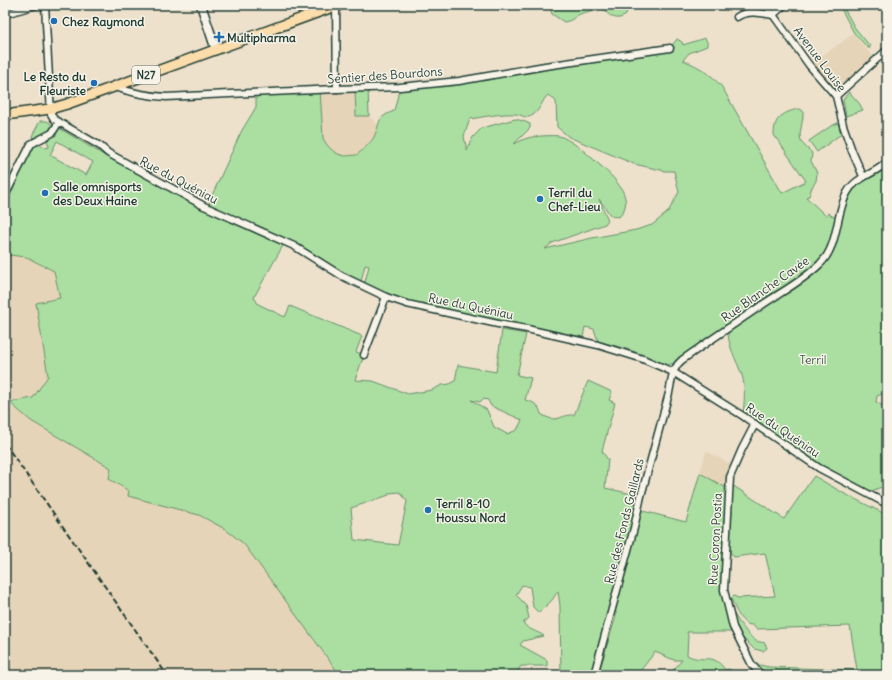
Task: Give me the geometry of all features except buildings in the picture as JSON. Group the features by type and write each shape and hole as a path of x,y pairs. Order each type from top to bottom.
{"main road":[{"name":"N27","path":"8,114 50,109 67,104 337,5"}],"street":[{"path":"5,14 36,5"},
{"path":"5,196 31,144 52,133 57,121 50,109 45,5"},
{"path":"201,5 216,50"},
{"path":"337,5 337,89"},
{"name":"Avenue Louise","path":"766,5 809,65 836,96 843,125 863,176"},
{"path":"737,17 746,13 757,12 773,15 784,5"},
{"name":"Sentier des Bourdons","path":"115,87 150,96 166,97 400,87 459,81 545,66 670,48"},
{"path":"836,96 887,50"},
{"name":"Rue du Quéniau","path":"57,121 100,146 108,153 204,206 294,246 342,276 386,297 407,304 598,345 643,359 673,372 755,424 819,468 887,504"},
{"path":"863,176 880,168 887,162"},
{"name":"Rue Blanche Cavée","path":"673,372 682,360 728,327 803,278 820,264 831,248 844,199 854,184 863,176"},
{"path":"364,356 386,297"},
{"name":"Rue des Fonds Gaillards","path":"594,675 634,528 641,496 669,393 673,372"},
{"name":"Rue Coron Postia","path":"755,424 730,477 724,590 733,627 752,665 761,675"}],"shaded area":[{"path":"853,34 876,60 837,96 809,65"},
{"path":"355,88 356,116 369,116 377,124 374,138 357,155 341,156 330,149 323,138 320,90"},
{"path":"5,253 9,255 26,257 54,271 60,299 36,303 48,376 33,398 9,402 31,421 111,468 109,479 129,491 128,496 199,515 225,529 244,544 340,675 5,675"},
{"path":"706,451 734,466 729,490 700,473"}],"green space":[{"path":"549,5 626,5 628,7 626,15 618,18 615,18 606,12 600,6 594,10 564,22 552,14"},
{"path":"839,5 842,5 855,28 870,48 868,48 854,33"},
{"name":"Terril","path":"705,38 707,46 689,53 683,60 704,71 722,87 782,193 806,181 774,135 775,127 779,118 788,112 797,109 803,111 800,138 803,144 812,153 811,161 817,173 816,181 809,196 806,197 826,216 828,213 838,220 847,193 880,168 887,175 887,392 877,396 876,402 887,407 887,485 866,493 743,416 744,385 742,375 730,346 728,328 675,363 667,365 630,350 598,341 594,329 585,327 583,337 490,318 417,306 386,297 285,242 254,297 258,304 285,317 290,306 362,336 356,352 364,355 355,380 373,381 408,394 432,390 442,385 450,384 455,381 458,365 496,372 502,330 526,334 517,375 531,378 525,400 536,404 541,414 551,419 574,415 588,381 612,392 609,400 615,403 602,451 608,460 605,488 641,496 638,508 643,511 686,522 700,473 728,489 729,483 784,519 814,476 845,494 887,515 887,675 761,675 752,660 760,665 769,667 857,670 850,626 756,629 753,625 749,625 738,613 731,598 734,596 738,598 775,596 765,553 734,557 728,549 724,585 725,595 736,618 746,632 756,641 765,643 767,648 763,651 754,649 735,630 735,632 687,632 687,655 698,658 712,659 721,664 725,670 729,669 738,675 718,675 716,673 715,675 669,675 682,660 674,660 655,652 637,675 598,675 617,613 608,612 591,675 561,675 560,606 558,591 552,600 539,613 533,607 530,587 522,585 516,595 526,605 529,618 523,623 527,627 544,636 523,641 520,645 547,660 547,666 521,666 515,675 340,675 244,544 225,529 199,515 128,496 129,491 109,479 111,468 31,421 9,402 33,398 48,376 36,303 60,298 54,271 26,257 9,255 5,253 5,196 30,147 39,145 48,148 49,146 46,138 59,128 107,157 108,153 214,211 209,202 241,132 256,107 256,93 320,90 324,141 338,154 344,156 357,155 373,139 382,118 388,113 394,111 400,87 670,48 677,39 682,42 683,45","holes":["548,95 556,101 557,127 569,137 634,164 665,171 674,171 679,192 668,212 652,225 636,230 545,249 552,243 605,224 608,220 599,199 611,216 619,217 624,209 626,201 624,193 619,186 607,171 587,154 563,137 535,137 524,139 514,144 530,128 530,124 523,121 515,119 482,128 473,137 467,151 464,136 470,119 504,114 517,114 528,117 533,115 538,110","57,141 93,162 86,175 50,155","365,265 369,266 365,282 361,281","483,399 488,400 491,406 522,420 517,430 507,434 494,427 487,410 471,400 480,402","400,492 407,501 398,545 354,540 351,508 389,495 389,493"]},
{"path":"355,88 368,88 369,116 356,116"},
{"path":"849,92 863,110 846,116 843,100"},
{"path":"40,121 47,121 52,127 46,133 33,138 32,136"},
{"path":"838,123 841,134 817,152 809,141"}],"railway":[{"path":"5,444 167,675"}],"place":[{"name":"Chez Raymond","path":"54,21"},
{"name":"Multipharma","path":"219,37"},
{"name":"Le Resto du Fleuriste","path":"94,83"},
{"name":"Salle omnisports des Deux Haine","path":"45,193"},
{"name":"Terril du Chef-Lieu","path":"540,199"},
{"name":"Terril 8-10 Houssu Nord","path":"428,510"}]}
